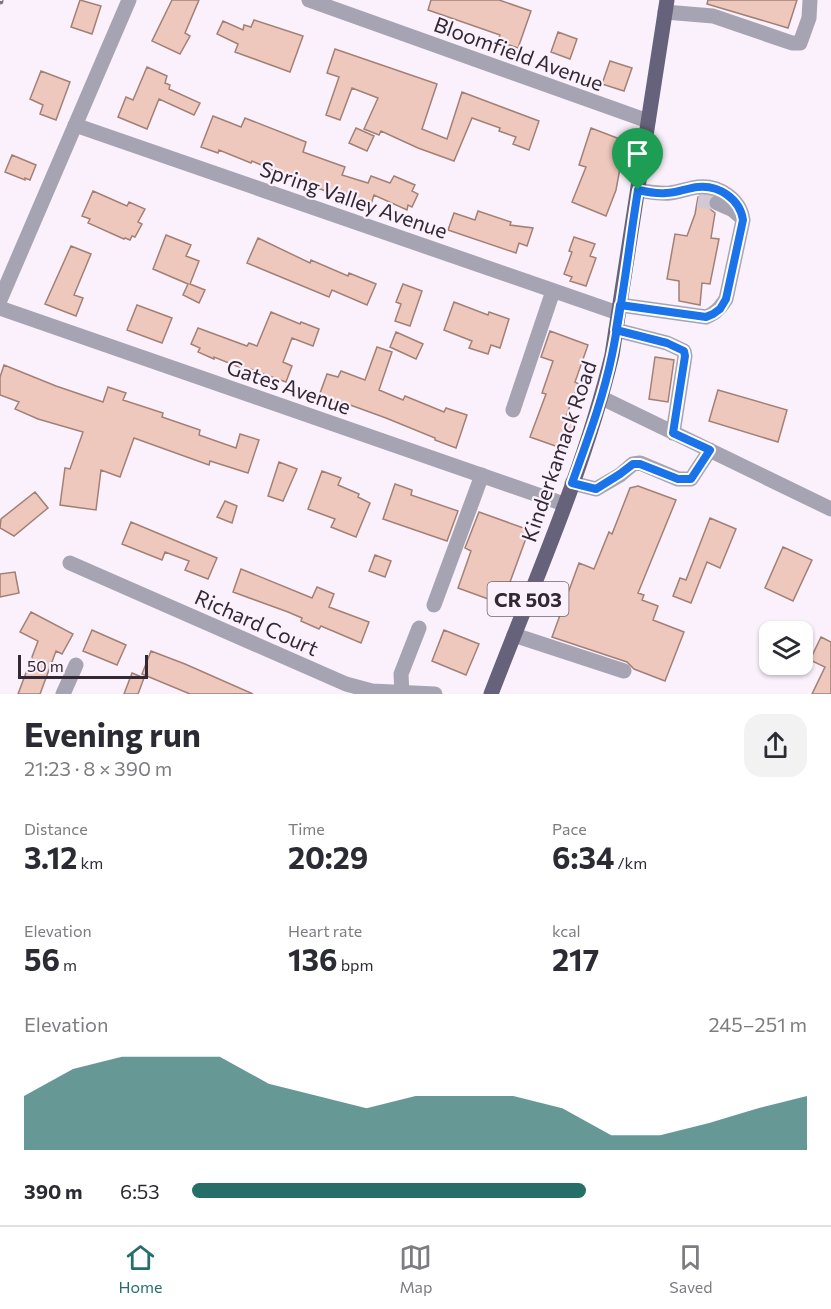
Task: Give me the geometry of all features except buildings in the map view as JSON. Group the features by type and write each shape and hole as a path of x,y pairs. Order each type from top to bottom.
{"main road":[{"name":"Kinderkamack Road","path":"491,694 602,398 612,355 666,6"}],"street":[{"path":"0,300 129,0"},
{"name":"Bloomfield Avenue","path":"309,0 648,121"},
{"path":"666,6 714,16 792,44 800,43 809,18 810,0"},
{"name":"Spring Valley Avenue","path":"75,125 553,291 619,309 706,317 720,309 728,292 743,220"},
{"path":"662,194 700,187 719,190 737,203 743,220"},
{"path":"638,190 698,200"},
{"path":"717,203 733,210 743,220"},
{"path":"513,410 553,291"},
{"name":"Gates Avenue","path":"0,308 564,504"},
{"path":"616,330 667,343 684,351 673,433"},
{"path":"602,398 831,509"},
{"path":"572,483 596,489 633,464 640,464 678,479 691,479 710,450"},
{"path":"434,605 482,475"},
{"name":"Richard Court","path":"70,563 346,684 372,691 435,694"},
{"path":"402,693 401,674 419,627"},
{"path":"513,635 624,671"},
{"path":"63,694 76,665"}],"tunnel":[{"path":"698,200 717,203"}],"route":[{"path":"700,187 719,190 737,203 743,220 730,286 720,309 706,317 620,305 616,330 667,343 684,351 673,433 710,450 691,479 678,479 640,464 633,464 596,489 572,483 602,398 612,355 638,190 662,194 700,187"}]}
